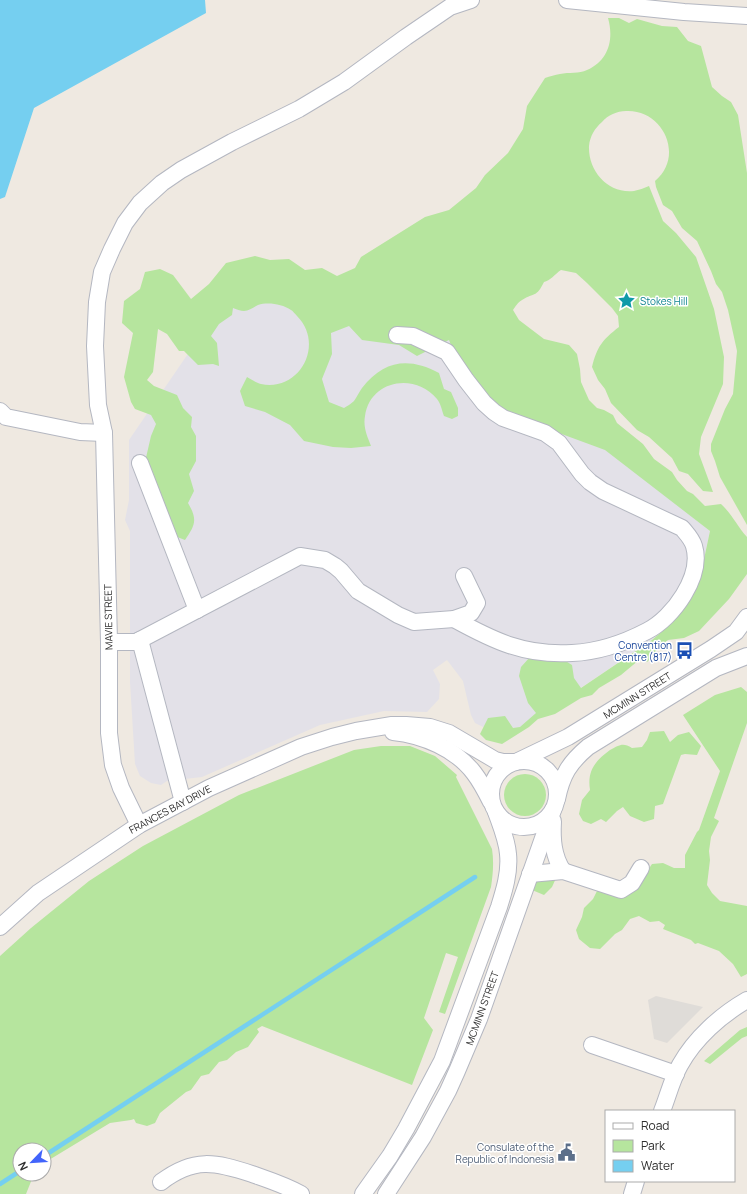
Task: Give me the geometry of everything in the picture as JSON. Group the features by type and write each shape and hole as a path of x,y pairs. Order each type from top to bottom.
{"street":[{"name":"MAVIE STREET","path":"138,825 120,788 113,765 109,733 109,642 104,432 98,404 95,346 97,302 102,272 125,223 140,203 162,183 181,170 232,142 299,109 344,82 450,7 471,0"},
{"path":"567,0 684,12 747,16"},
{"path":"397,335 413,336 447,352 484,403 494,412 503,418 545,433 559,443 582,474 590,482 603,490 682,528 694,545 696,554 692,580 677,604 664,620 648,631 604,648 572,653 536,652 511,646 484,636 454,619"},
{"path":"0,411 6,417 80,432 104,432"},
{"path":"140,463 196,610"},
{"path":"109,642 130,643 140,640 300,556 325,560 341,571 362,593 398,615 414,622 454,619 472,613 477,603 464,576"},
{"name":"MCMINN STREET","path":"516,761 568,737 711,649 736,632 747,617"},
{"path":"140,640 183,802"},
{"name":"MCMINN STREET","path":"386,1194 423,1137 448,1091 479,1020 564,774 578,756 588,747 716,668 747,656"},
{"name":"FRANCES BAY DRIVE","path":"0,927 38,892 138,825 210,788 301,747 332,737 392,725 406,724 430,727 449,733 495,760 503,762 516,761"},
{"name":"FRANCES BAY DRIVE","path":"361,730 397,732 428,740 444,748 463,761 474,772 487,793 494,809"},
{"path":"554,806 544,820 531,826 521,827 506,821 494,809 491,797 491,788 494,779 504,767 516,761 531,762 544,768 550,773 557,790 554,806 553,848 563,871"},
{"name":"MCMINN STREET","path":"363,1194 390,1156 442,1061 499,907 505,886 508,855 504,835 494,809"},
{"path":"530,874 563,871 621,890 632,883 641,868"},
{"path":"662,1110 676,1074 686,1055 719,1020 747,1000"},
{"path":"592,1045 676,1074"},
{"path":"161,1182 172,1174 185,1168 210,1163 230,1167 280,1183 300,1194"},
{"path":"632,1194 636,1182"}],"shaded area":[{"path":"246,269 452,337 604,445 710,531 703,564 673,622 652,640 506,738 475,723 471,715 463,681 447,660 433,670 440,684 439,699 427,712 384,711 320,725 202,777 167,781 161,785 151,783 140,776 135,764 130,682 130,531 125,520 129,500 129,440"},
{"path":"656,996 703,1007 667,1043 654,1039 648,1000"}],"green space":[{"path":"608,18 619,18 629,23 637,19 662,26 677,27 688,41 701,46 712,87 731,102 738,115 747,173 747,525 720,477 711,451 711,444 725,409 733,394 737,351 728,310 722,292 716,284 697,241 682,228 672,211 663,205 655,181 664,171 668,159 669,147 666,136 659,126 650,118 639,112 626,111 610,115 599,124 593,132 589,146 590,155 596,172 608,185 625,191 640,190 649,186 663,221 676,233 696,257 714,309 724,357 723,384 701,437 699,454 713,492 703,491 688,474 679,471 672,458 649,437 637,430 611,403 605,389 598,380 592,367 601,344 619,327 618,316 587,283 576,273 561,270 544,282 537,293 519,302 513,310 519,320 544,339 569,345 577,354 581,382 589,400 597,408 613,415 617,423 643,444 654,459 672,472 687,491 693,494 705,506 721,504 725,508 747,537 747,574 729,599 699,631 684,638 668,640 657,649 647,662 639,660 621,675 599,688 592,695 581,698 555,714 538,719 529,727 502,744 486,740 480,734 488,718 505,716 513,728 520,727 536,713 528,703 519,676 521,667 530,657 556,655 572,665 574,678 581,688 652,640 673,622 703,564 710,531 605,450 494,409 457,361 449,340 417,356 399,345 362,340 349,326 331,333 332,354 322,379 329,402 344,408 354,401 362,388 379,372 388,367 407,363 428,368 439,373 444,389 451,392 458,408 458,416 452,419 444,416 437,399 428,391 417,385 406,383 395,384 384,388 375,394 369,404 365,416 365,424 371,446 351,448 333,447 304,441 290,425 265,412 245,406 240,391 247,377 261,384 275,385 287,381 297,373 304,364 308,352 309,340 305,327 292,310 275,304 266,304 258,305 246,311 233,308 232,315 219,324 211,336 217,343 219,366 213,364 198,365 184,351 179,351 167,334 158,329 153,372 147,380 154,386 177,395 183,408 192,417 191,427 196,436 196,461 189,474 194,491 188,503 193,514 194,522 185,540 172,535 145,462 151,436 156,424 151,415 135,409 131,402 124,377 133,333 122,323 124,301 140,289 145,272 160,269 173,275 191,299 209,284 226,263 255,256 270,260 289,259 305,270 322,268 337,276 355,268 361,257 425,217 449,210 476,188 485,175 508,153 523,129 527,106 545,78 587,70 600,61 605,55 610,41 610,26"},
{"path":"741,687 747,692 747,723 714,818 719,821 711,837 707,885 720,901 747,906 747,974 741,977 733,964 719,951 698,943 695,944 691,940 663,929 665,925 659,921 650,922 639,916 630,919 622,930 615,934 600,949 590,948 579,939 576,930 584,908 593,899 598,889 644,876 652,864 663,863 674,868 685,868 685,855 699,830 720,771 683,715 715,695"},
{"path":"664,731 670,742 678,735 689,732 701,746 697,755 681,755 663,804 655,806 654,819 644,822 630,816 623,807 606,822 601,819 591,824 583,821 579,814 582,800 590,790 589,783 591,772 596,762 610,750 621,745 632,748 642,747 650,732"},
{"path":"381,746 410,746 435,756 457,775 456,777 492,849 493,854 491,887 445,1014 439,1012 458,957 446,953 424,1018 433,1030 412,1085 262,1026 257,1029 259,1032 248,1047 236,1052 227,1060 219,1062 209,1074 201,1076 191,1090 186,1092 160,1113 155,1123 147,1126 136,1123 134,1119 110,1123 52,1158 52,1142 12,1142 12,1182 31,1182 26,1194 0,1194 0,956 31,928 89,881 143,846 239,795 354,750"},
{"path":"525,774 540,780 546,795 540,810 525,816 510,810 504,795 510,780"},
{"path":"557,876 552,887 544,895 532,890 538,877"},
{"path":"747,1027 747,1036 742,1038 710,1064 704,1061 740,1030"}],"water":[{"path":"0,0 205,0 206,13 34,108 5,197 0,199"}],"waterway":[{"path":"52,1151 475,877"},
{"path":"0,1184 12,1176"}],"place":[{"name":"Stokes Hill","path":"627,301"},
{"name":"Convention Centre (817)","path":"685,651"},
{"name":"Consulate of the Republic of Indonesia","path":"567,1153"}]}
